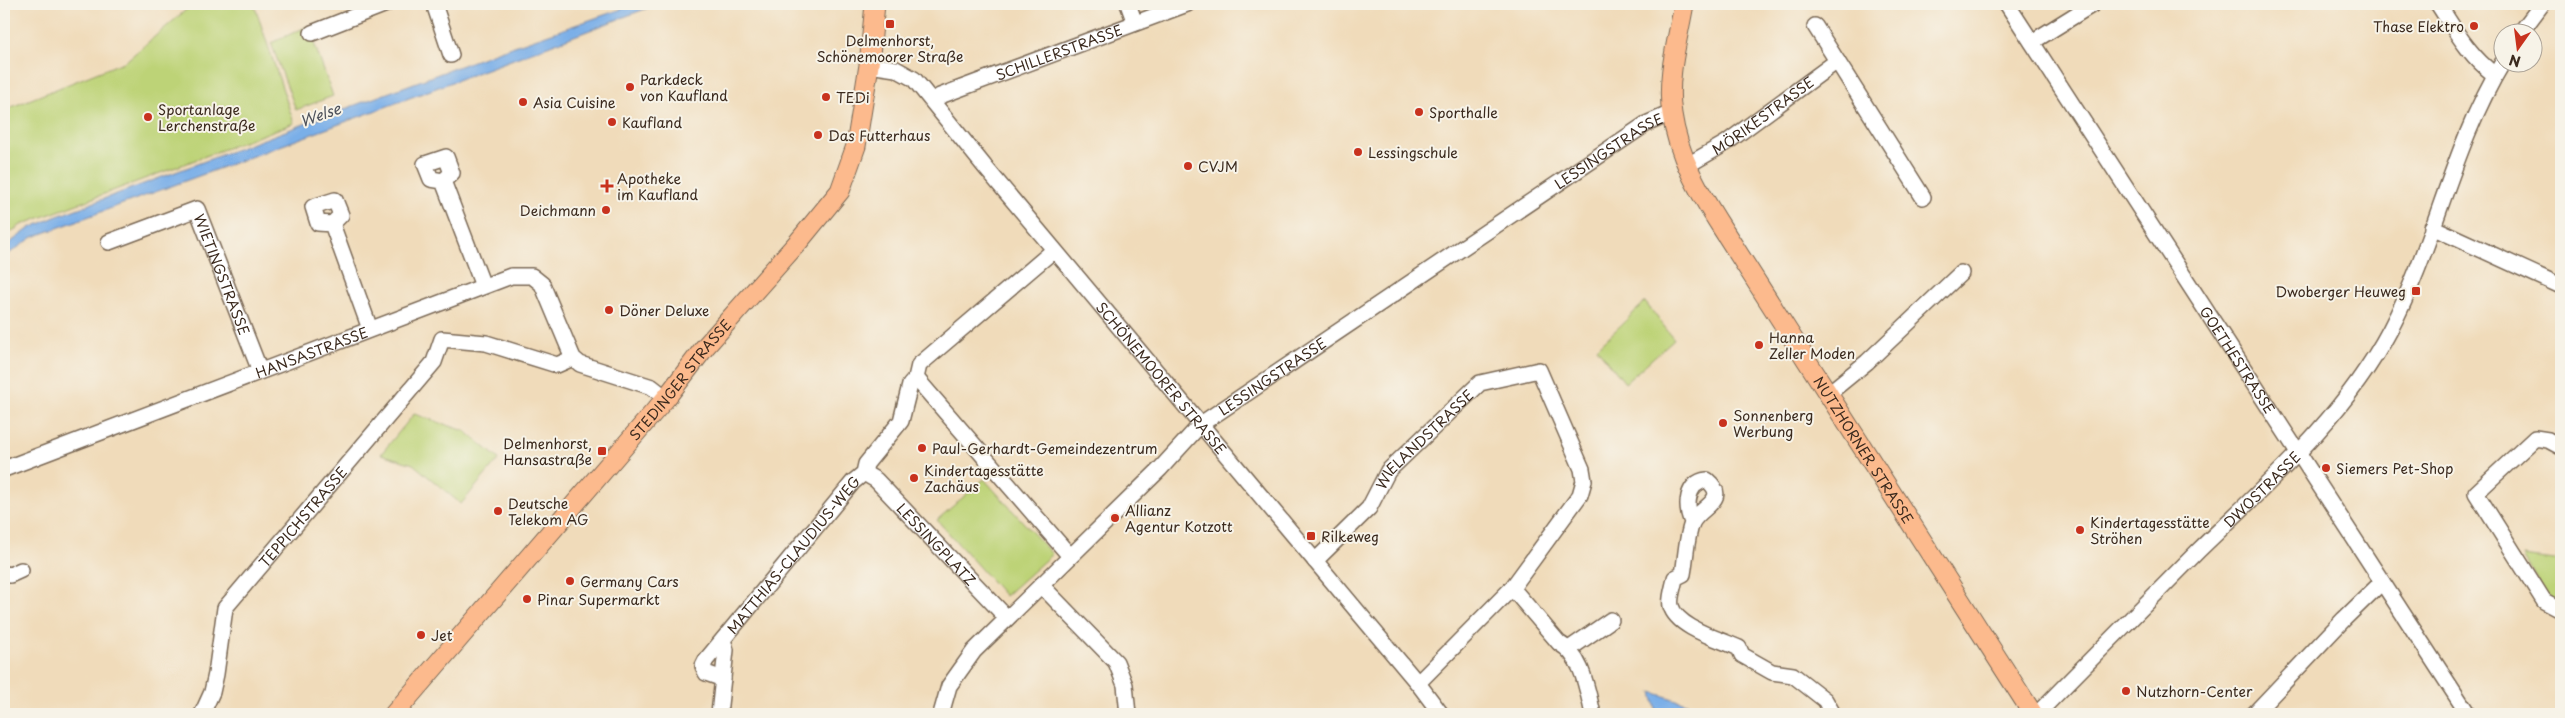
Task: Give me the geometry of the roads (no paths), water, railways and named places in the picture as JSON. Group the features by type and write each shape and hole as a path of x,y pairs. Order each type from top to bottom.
{"main road":[{"name":"STEDINGER STRASSE","path":"394,714 666,398 705,347 799,242 840,191 856,146 869,65 875,4"},
{"name":"NUTZHORNER STRASSE","path":"1684,4 1672,69 1672,113 1686,166 1716,220 1829,393 2033,714"}],"street":[{"path":"312,33 386,4"},
{"path":"434,4 450,55"},
{"path":"1128,4 1135,23"},
{"name":"SCHILLERSTRASSE","path":"934,102 940,96 1186,4"},
{"name":"GOETHESTRASSE","path":"2007,4 2468,714"},
{"path":"2032,42 2093,4"},
{"path":"2438,4 2468,50 2480,63 2492,67"},
{"path":"2528,22 2542,4"},
{"path":"1815,26 1923,197"},
{"name":"MÖRIKESTRASSE","path":"1686,166 1726,144 1837,61"},
{"name":"SCHÖNEMOORER STRASSE","path":"869,65 896,69 906,73 934,102 1054,250 1418,683 1441,714"},
{"name":"DWOSTRASSE","path":"2038,714 2297,453 2349,394 2390,329 2432,227 2457,156 2498,72"},
{"name":"LESSINGSTRASSE","path":"941,714 949,686 974,651 1160,469 1201,424 1640,128 1672,113"},
{"path":"443,182 483,286"},
{"name":"WIETINGSTRASSE","path":"109,242 197,209 260,371"},
{"path":"332,224 370,329"},
{"path":"2432,227 2561,286"},
{"name":"MATTHIAS-CLAUDIUS-WEG","path":"723,678 706,673 703,666 853,482 864,473 866,464 901,421 910,385 916,378 918,365 1054,250"},
{"path":"1829,393 1867,362 1961,273"},
{"name":"HANSASTRASSE","path":"4,469 511,276 532,276 542,284 572,358"},
{"name":"TEPPICHSTRASSE","path":"202,714 212,692 216,674 225,608 434,362 442,339 486,343 557,365 572,358"},
{"path":"572,358 580,364 652,387 666,398"},
{"name":"WIELANDSTRASSE","path":"1315,561 1370,508 1388,471 1480,383 1539,370 1582,469 1584,480 1580,495 1573,508 1512,588 1418,683"},
{"path":"916,378 1070,556"},
{"path":"2561,447 2548,440 2535,438 2476,493 2544,600 2561,610"},
{"name":"LESSINGPLATZ","path":"864,473 876,480 1007,618"},
{"path":"1692,522 1683,574 1675,578 1671,604 1675,615 1684,624 1739,648 1742,655 1772,672 1793,675 1825,700 1832,714"},
{"path":"4,574 10,575 21,570"},
{"path":"2254,714 2344,619 2382,582"},
{"path":"1041,585 1116,662 1126,685 1128,714"},
{"path":"1512,588 1559,643 1569,649 1583,674 1593,714"},
{"path":"1569,649 1611,620"},
{"name":"MATTHIAS-CLAUDIUS-WEG","path":"719,714 726,650 723,640"}],"water":[{"path":"636,4 658,4 424,93 33,237 4,257 4,247 30,228 55,217 500,51"},
{"path":"1652,692 1698,707 1695,714 1657,714"}],"place":[{"name":"Delmenhorst, Schönemoorer Straße","path":"890,24"},
{"name":"Thase Elektro","path":"2474,26"},
{"name":"Parkdeck von Kaufland","path":"630,87"},
{"name":"TEDi","path":"826,97"},
{"name":"Asia Cuisine","path":"523,102"},
{"name":"Sporthalle","path":"1419,112"},
{"name":"Sportanlage Lerchenstraße","path":"148,117"},
{"name":"Kaufland","path":"612,122"},
{"name":"Das Futterhaus","path":"818,135"},
{"name":"Lessingschule","path":"1358,152"},
{"name":"CVJM","path":"1188,166"},
{"name":"Apotheke im Kaufland","path":"607,186"},
{"name":"Deichmann","path":"606,210"},
{"name":"Dwoberger Heuweg","path":"2416,291"},
{"name":"Döner Deluxe","path":"609,310"},
{"name":"Hanna Zeller Moden","path":"1759,345"},
{"name":"Sonnenberg Werbung","path":"1723,423"},
{"name":"Paul-Gerhardt-Gemeindezentrum","path":"922,448"},
{"name":"Delmenhorst, Hansastraße","path":"602,451"},
{"name":"Siemers Pet-Shop","path":"2326,468"},
{"name":"Kindertagesstätte Zachäus","path":"914,478"},
{"name":"Deutsche Telekom AG","path":"498,511"},
{"name":"Allianz Agentur Kotzott","path":"1115,518"},
{"name":"Kindertagesstätte Ströhen","path":"2080,530"},
{"name":"Rilkeweg","path":"1311,536"},
{"name":"Germany Cars","path":"570,581"},
{"name":"Pinar Supermarkt","path":"527,599"},
{"name":"Jet","path":"421,635"},
{"name":"Nutzhorn-Center","path":"2126,691"}],"water label":[{"name":"Welse","path":"320,114"}]}
